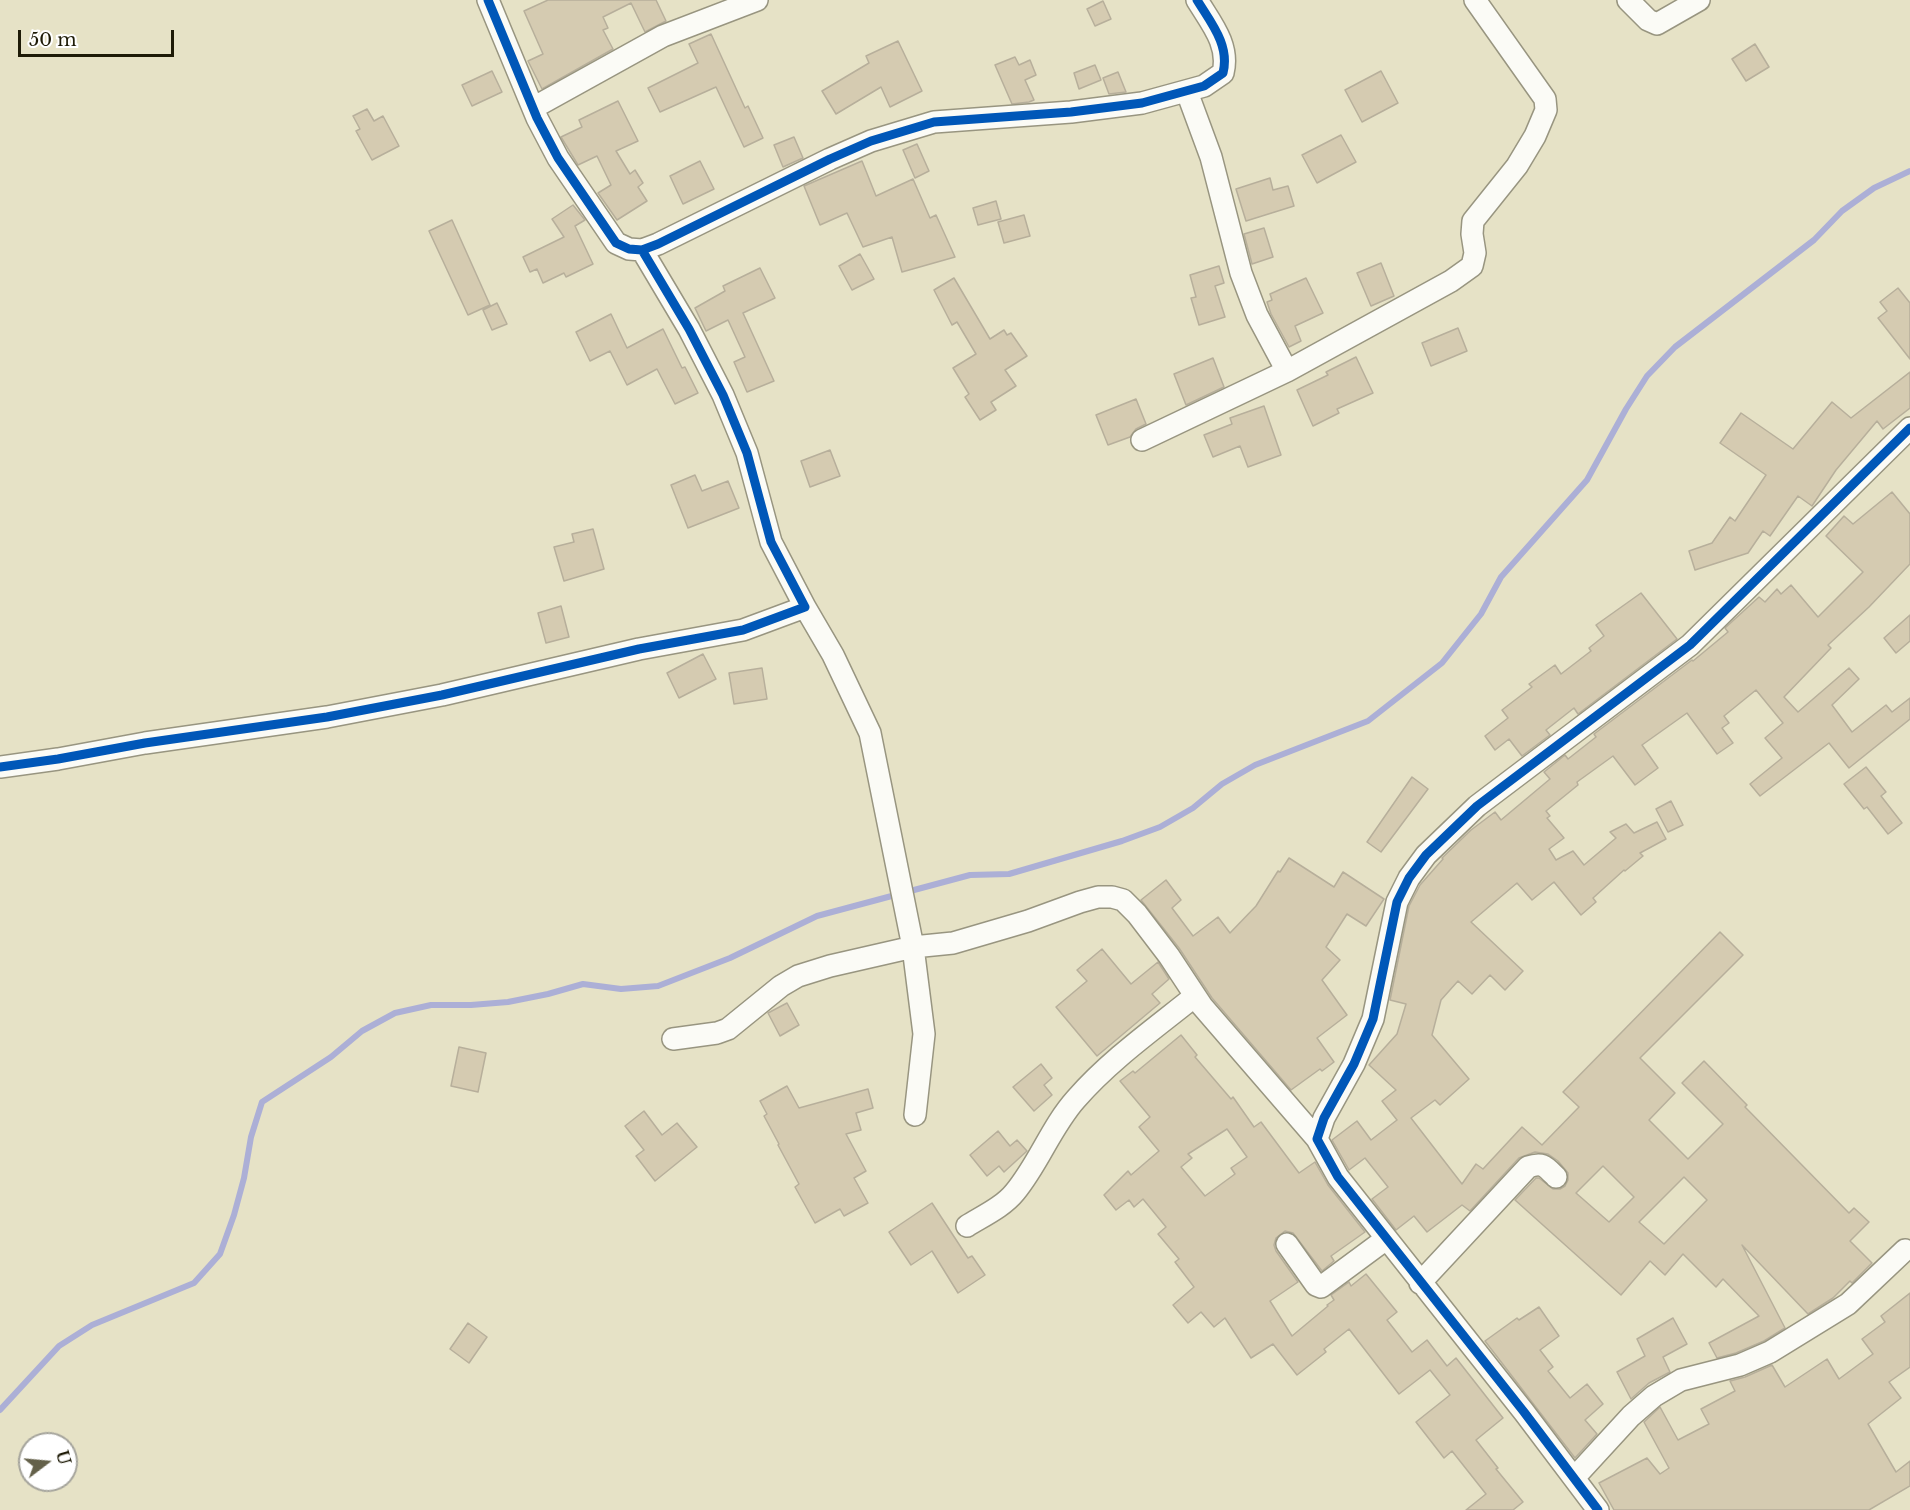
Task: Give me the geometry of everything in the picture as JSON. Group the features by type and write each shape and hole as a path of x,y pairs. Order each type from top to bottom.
{"street":[{"path":"488,0 533,108 558,158 616,243 629,249 642,250 683,233 830,159 871,141 905,130 934,122 1108,108 1142,103 1187,92 1215,80 1223,73 1226,62 1225,51 1197,0"},
{"path":"533,108 663,36 757,0"},
{"path":"1142,440 1287,371 1451,281 1472,266 1475,253 1472,234 1473,221 1517,166 1535,136 1546,110 1545,99 1475,0"},
{"path":"1628,0 1647,20 1657,24 1699,0"},
{"path":"1187,92 1210,157 1241,273 1257,315 1287,371"},
{"path":"642,250 689,328 723,395 747,453 771,542 833,655 870,733 913,948 924,1034 915,1116"},
{"path":"1317,1139 1324,1118 1364,1043 1373,1019 1397,902 1409,878 1426,855 1478,806 1690,645 1910,428"},
{"path":"0,767 145,743 327,717 442,695 639,649 743,630 805,607"},
{"path":"673,1039 717,1033 728,1029 798,976 830,966 963,940 1098,897 1123,900 1137,914 1169,956 1195,996 1317,1139 1338,1177 1598,1510"},
{"path":"967,1226 998,1207 1015,1192 1058,1121 1089,1084 1195,996"},
{"path":"1420,1283 1528,1167 1537,1164 1544,1165 1556,1177"},
{"path":"1287,1244 1316,1286 1321,1287 1386,1239"},
{"path":"1574,1478 1654,1396 1681,1380 1740,1365 1770,1352 1848,1304 1905,1250"}],"building":[{"path":"548,0 656,0 666,21 645,32 631,3 603,17 608,28 603,30 613,49 542,89 528,61 543,54 524,11"},
{"path":"1103,1 1111,19 1095,26 1087,9"},
{"path":"711,34 745,108 748,106 763,138 744,147 716,87 660,112 648,88 698,63 689,44"},
{"path":"898,41 922,91 890,107 881,87 836,114 822,91 869,63 866,56"},
{"path":"1755,44 1769,67 1746,81 1732,59"},
{"path":"1015,57 1019,65 1030,60 1036,75 1025,80 1034,100 1029,102 1012,104 995,65"},
{"path":"1095,65 1101,80 1079,89 1074,73"},
{"path":"492,71 502,92 472,106 462,85"},
{"path":"1381,71 1398,103 1362,122 1345,90"},
{"path":"1118,72 1126,92 1109,94 1103,78"},
{"path":"618,101 638,141 616,151 630,174 635,170 643,183 638,187 647,201 617,220 598,193 611,185 597,156 578,165 561,137 582,127 579,120"},
{"path":"367,109 374,121 383,116 399,146 372,160 356,131 360,129 353,116"},
{"path":"1341,135 1356,162 1317,183 1302,155"},
{"path":"794,137 803,158 783,167 774,145"},
{"path":"917,144 929,171 915,178 903,150"},
{"path":"700,161 714,189 683,204 670,176"},
{"path":"862,161 876,196 913,179 930,218 936,215 955,257 902,272 892,237 863,247 847,213 820,225 804,186"},
{"path":"1270,178 1273,190 1288,186 1294,206 1246,221 1236,189"},
{"path":"996,201 1001,219 978,225 973,208"},
{"path":"573,205 585,220 575,226 593,264 566,277 564,273 543,283 537,269 530,272 523,257 564,237 552,219"},
{"path":"1024,215 1030,236 1004,243 998,222"},
{"path":"452,220 490,305 468,315 429,231"},
{"path":"1264,228 1273,257 1252,264 1244,234"},
{"path":"860,254 874,279 852,290 839,266"},
{"path":"1381,263 1394,296 1371,306 1357,273"},
{"path":"1219,266 1224,283 1215,286 1225,317 1199,325 1191,298 1196,297 1190,275"},
{"path":"760,268 775,298 743,313 774,381 747,392 734,362 745,357 728,320 706,331 695,308 725,291 723,286"},
{"path":"954,278 990,339 1004,330 1007,335 1011,333 1027,356 1005,370 1016,386 991,402 996,410 980,420 965,397 969,394 953,368 976,354 957,322 952,325 934,290"},
{"path":"1306,278 1323,313 1295,326 1301,341 1289,347 1267,302 1272,300 1270,294"},
{"path":"1898,288 1910,303 1910,359 1878,318 1887,311 1880,302"},
{"path":"497,303 507,324 492,330 483,310"},
{"path":"611,314 627,348 663,329 682,368 685,367 698,393 675,404 657,369 627,385 610,351 590,361 576,332"},
{"path":"1458,328 1467,351 1431,366 1422,343"},
{"path":"1356,357 1373,393 1337,409 1339,413 1313,426 1297,390 1328,375 1326,372"},
{"path":"1213,358 1224,387 1186,405 1174,374"},
{"path":"1910,372 1910,408 1883,429 1877,421 1836,470 1812,506 1798,496 1770,536 1763,531 1748,553 1695,570 1689,551 1712,543 1730,517 1735,521 1766,475 1720,443 1741,413 1793,449 1832,402 1851,418"},
{"path":"1136,399 1146,424 1136,429 1130,437 1108,445 1096,415"},
{"path":"1264,406 1281,455 1248,467 1240,446 1213,457 1204,435 1232,424 1230,418"},
{"path":"830,450 840,476 810,487 801,461"},
{"path":"695,475 702,491 728,481 739,508 688,528 671,485"},
{"path":"1892,492 1910,514 1910,564 1828,645 1831,648 1784,697 1798,712 1849,668 1859,679 1832,705 1852,732 1886,705 1892,712 1910,698 1910,719 1849,768 1829,743 1760,796 1750,784 1782,758 1765,738 1783,723 1756,690 1724,716 1729,723 1722,728 1733,743 1717,754 1687,713 1642,745 1658,768 1635,785 1613,756 1577,782 1578,785 1546,811 1550,816 1547,818 1564,838 1549,849 1556,860 1573,851 1584,865 1616,838 1610,832 1626,824 1634,833 1657,822 1666,839 1640,853 1643,856 1593,898 1596,902 1581,915 1554,882 1532,900 1517,883 1471,922 1523,971 1505,990 1490,975 1472,994 1458,981 1441,1000 1432,1035 1469,1079 1440,1105 1435,1100 1411,1118 1462,1184 1476,1164 1483,1169 1522,1127 1542,1145 1579,1107 1563,1092 1720,932 1743,955 1640,1058 1675,1093 1649,1120 1688,1159 1723,1124 1682,1083 1704,1061 1747,1105 1745,1107 1849,1213 1854,1208 1869,1222 1850,1241 1872,1263 1852,1283 1850,1281 1833,1298 1808,1314 1742,1245 1785,1328 1764,1341 1717,1358 1709,1343 1759,1316 1723,1279 1716,1287 1683,1254 1665,1275 1650,1261 1621,1295 1515,1200 1536,1178 1553,1189 1565,1186 1568,1173 1558,1161 1548,1154 1535,1152 1519,1158 1470,1211 1462,1205 1427,1232 1414,1216 1396,1230 1372,1199 1388,1187 1365,1158 1349,1170 1332,1140 1357,1121 1371,1140 1397,1120 1382,1101 1396,1090 1369,1065 1397,1034 1406,1004 1390,1000 1409,906 1420,885 1442,858 1471,830 1495,812 1501,820 1550,779 1544,772 1565,755 1568,759 1596,737 1594,734 1693,661 1728,632 1725,628 1759,597 1765,602 1777,589 1781,594 1791,585 1818,617 1863,572 1826,536 1844,516 1853,524","holes":["1603,1166 1634,1197 1609,1222 1576,1193","1684,1177 1707,1200 1664,1244 1639,1222"]},
{"path":"593,529 604,569 564,581 554,547 574,542 572,534"},
{"path":"1641,593 1677,639 1578,714 1574,708 1546,730 1550,735 1522,756 1509,739 1495,750 1485,736 1508,718 1502,710 1532,687 1529,684 1555,665 1561,674 1591,651 1589,648 1604,636 1596,625"},
{"path":"561,606 569,637 546,643 538,613"},
{"path":"1910,615 1910,641 1896,653 1884,638"},
{"path":"703,654 716,679 679,698 667,673"},
{"path":"762,668 767,699 734,704 729,673"},
{"path":"1866,767 1886,792 1881,796 1902,823 1888,834 1867,807 1864,809 1844,784"},
{"path":"1412,777 1428,789 1381,852 1367,842"},
{"path":"1671,801 1683,825 1668,832 1656,809"},
{"path":"1289,858 1334,887 1343,872 1384,899 1366,926 1347,914 1326,947 1340,960 1322,980 1347,1015 1317,1038 1334,1062 1291,1090 1212,998 1179,948 1141,900 1166,880 1181,900 1172,908 1193,936 1218,917 1230,933 1256,906"},
{"path":"1102,949 1131,984 1158,962 1169,979 1152,994 1160,1003 1097,1056 1056,1007 1087,981 1077,970"},
{"path":"787,1003 799,1025 780,1036 768,1013"},
{"path":"1181,1035 1197,1055 1195,1057 1231,1099 1233,1097 1254,1127 1261,1122 1299,1173 1315,1162 1328,1185 1365,1232 1331,1256 1334,1261 1322,1271 1293,1233 1285,1231 1276,1238 1274,1245 1298,1282 1270,1301 1292,1336 1334,1300 1331,1295 1349,1282 1351,1286 1366,1274 1397,1312 1387,1320 1412,1352 1427,1340 1447,1366 1456,1358 1503,1418 1476,1440 1523,1502 1513,1510 1466,1510 1486,1494 1452,1451 1444,1458 1416,1422 1450,1395 1430,1370 1399,1394 1349,1329 1324,1349 1326,1352 1297,1375 1273,1344 1251,1358 1225,1318 1214,1327 1201,1312 1188,1323 1173,1305 1194,1287 1175,1262 1179,1259 1158,1234 1166,1227 1143,1199 1134,1207 1129,1200 1116,1210 1104,1195 1128,1171 1131,1175 1159,1151 1139,1127 1150,1117 1120,1081 1133,1071 1135,1073","holes":["1227,1129 1247,1157 1231,1168 1235,1174 1205,1196 1181,1167 1192,1158 1188,1154"]},
{"path":"459,1047 486,1053 478,1092 451,1086"},
{"path":"1041,1064 1052,1078 1044,1085 1052,1095 1034,1111 1013,1087"},
{"path":"787,1086 799,1108 868,1089 873,1108 856,1113 861,1130 846,1134 866,1171 854,1178 868,1203 844,1216 840,1209 815,1223 795,1187 799,1184 764,1116 767,1114 760,1101"},
{"path":"644,1111 662,1135 677,1123 697,1147 655,1181 636,1156 644,1150 625,1126"},
{"path":"998,1131 1010,1146 1017,1140 1027,1151 1004,1172 999,1166 987,1176 970,1155"},
{"path":"932,1203 968,1258 972,1256 985,1275 958,1293 932,1251 911,1265 889,1232"},
{"path":"1910,1293 1910,1367 1889,1382 1901,1398 1868,1424 1896,1472 1910,1461 1910,1486 1869,1510 1614,1510 1599,1483 1647,1458 1660,1474 1669,1468 1644,1422 1660,1407 1678,1440 1709,1424 1701,1409 1735,1391 1730,1381 1772,1365 1785,1387 1827,1359 1839,1379 1873,1354 1862,1339 1885,1322 1881,1316"},
{"path":"1539,1307 1559,1336 1540,1350 1553,1367 1548,1371 1570,1398 1587,1384 1603,1404 1585,1420 1597,1434 1575,1458 1485,1341 1517,1318 1519,1320"},
{"path":"1673,1318 1687,1344 1663,1357 1670,1372 1649,1383 1631,1399 1617,1372 1645,1356 1637,1339"},
{"path":"468,1323 487,1337 469,1363 450,1349"}],"waterway":[{"path":"0,1410 59,1346 92,1325 194,1283 220,1254 234,1215 244,1178 251,1137 262,1102 331,1057 362,1031 395,1013 431,1005 508,1002 583,984 621,989 658,986 730,958 817,916 970,875 1009,874 1122,841 1160,827 1193,808 1222,784 1255,765 1368,721 1442,663 1481,614 1501,577 1587,480 1647,376 1675,347 1814,240 1842,211 1874,188 1910,171"}],"cycle path":[{"path":"488,0 537,118 558,158 616,243 629,249 642,250 871,141 934,122 1071,112 1142,103 1204,86 1223,73 1224,53 1218,35 1197,0"},
{"path":"0,767 145,743 327,717 442,695 639,649 743,630 805,607 771,542 747,453 723,395 689,329 642,250"},
{"path":"1598,1510 1524,1412 1338,1177 1317,1139 1324,1118 1354,1064 1373,1019 1397,902 1409,878 1426,855 1477,806 1690,645 1910,428"}]}
